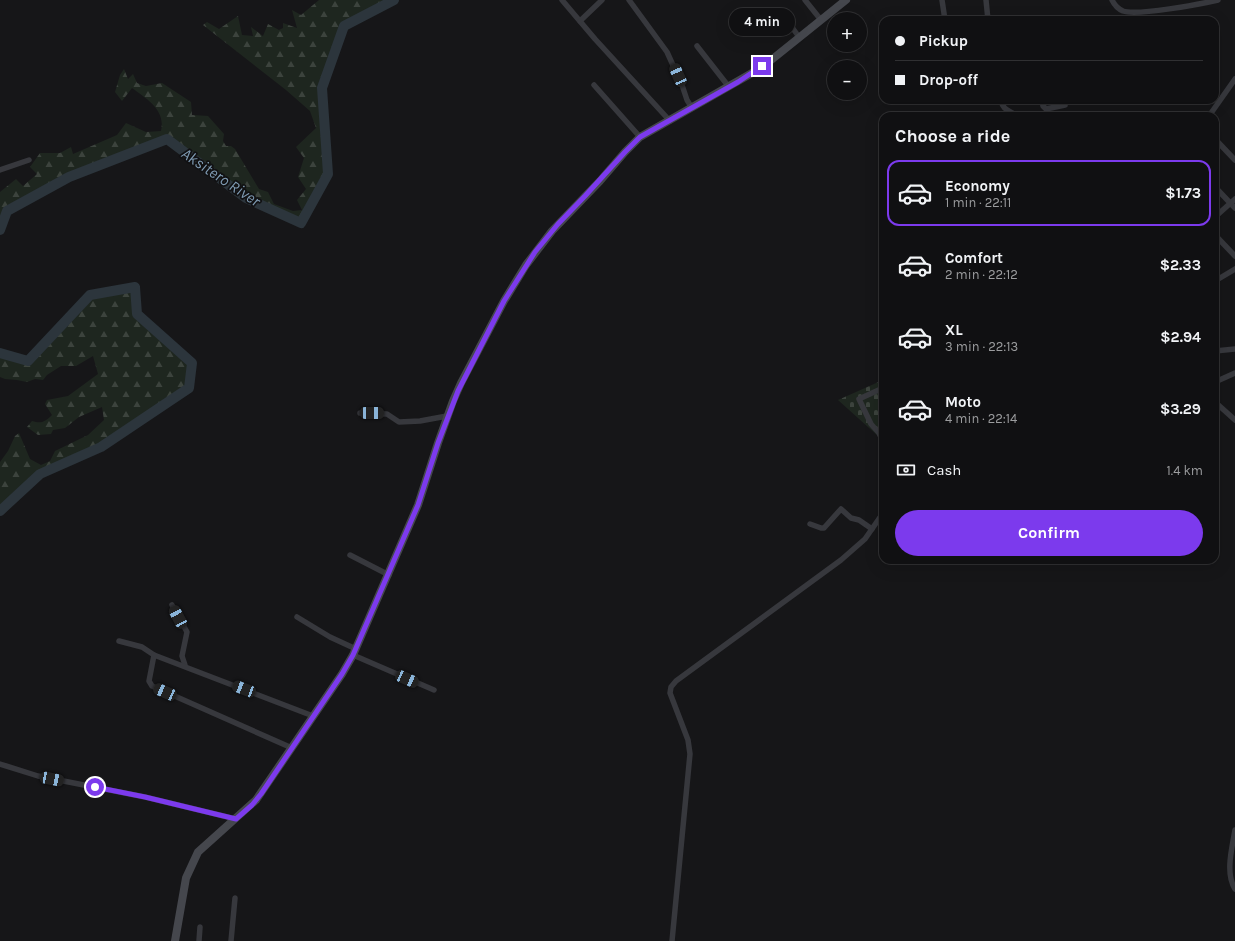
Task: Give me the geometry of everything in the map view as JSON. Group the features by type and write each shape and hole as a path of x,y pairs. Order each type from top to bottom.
{"street":[{"path":"562,0 670,120"},
{"path":"580,21 602,0"},
{"path":"629,0 667,52 687,100 692,108"},
{"path":"805,0 821,20"},
{"path":"175,941 186,878 198,852 256,800 342,674 354,652 389,575 418,505 447,416 459,387 495,317 535,252 558,224 640,137 729,87 770,61 846,0"},
{"path":"942,0 944,16"},
{"path":"986,0 988,16"},
{"path":"1112,0 1124,11 1143,12 1218,0"},
{"path":"785,11 786,20 799,37"},
{"path":"698,46 729,87"},
{"path":"1219,101 1235,78"},
{"path":"594,85 640,137"},
{"path":"1002,104 1004,109 1010,112"},
{"path":"1043,104 1046,108 1065,105"},
{"path":"1219,143 1235,160"},
{"path":"0,170 29,160"},
{"path":"1219,191 1235,208"},
{"path":"1219,213 1235,199"},
{"path":"1219,239 1235,256"},
{"path":"1219,279 1235,269"},
{"path":"1219,351 1235,349"},
{"path":"1219,380 1235,373"},
{"path":"879,390 859,398 871,424 879,433"},
{"path":"1219,406 1235,420"},
{"path":"360,413 387,414 399,422 420,421 447,416"},
{"path":"810,524 824,528 841,510 850,518 857,519 872,529"},
{"path":"672,941 690,754 688,740 670,693 671,687 676,681 841,560 865,539 879,519"},
{"path":"350,556 389,575"},
{"path":"172,605 186,632 182,656 185,666"},
{"path":"298,617 354,652 434,690"},
{"path":"118,641 142,647 154,654 313,716"},
{"path":"154,654 149,681 152,686 292,748"},
{"path":"0,764 38,776 141,796 236,819"},
{"path":"1235,830 1230,866 1231,881 1235,889"},
{"path":"231,941 235,898"},
{"path":"198,941 200,927"}],"green space":[{"path":"319,0 394,0 344,27 322,88 328,174 301,223 246,198 167,139 69,177 6,214 0,229 0,192 16,179 23,186 37,174 30,167 40,153 60,153 71,147 73,154 117,135 126,123 146,132 161,131 161,117 149,101 132,88 122,101 115,92 120,75 124,69 128,79 133,74 137,83 146,86 162,83 191,102 192,115 208,116 224,134 223,141 226,146 231,146 235,149 259,189 268,192 274,204 293,211 302,210 297,200 306,189 298,177 304,158 296,147 316,128 310,111 286,90 203,25 207,22 219,29 238,16 242,35 253,36 251,27 263,36 268,24 279,30 283,28 283,23 297,28 292,10 301,15"},
{"path":"135,287 136,310 192,363 189,388 101,447 40,474 0,511 0,462 8,451 15,436 19,433 30,459 41,465 50,461 55,451 88,435 104,420 102,407 79,417 65,428 53,430 51,434 38,435 27,427 32,421 43,422 52,415 45,404 47,400 68,396 98,374 93,356 76,366 61,366 47,375 43,380 35,379 27,382 0,377 0,353 28,361 90,295"},
{"path":"879,382 879,438 878,436 838,400"}],"waterway":[{"name":"Aksitero River","path":"0,230 7,211 69,177 167,139 246,198 301,223 328,174 322,88 344,26 394,0"},
{"name":"Aksitero River","path":"0,353 28,361 90,295 135,287 137,314 192,363 189,388 101,447 40,474 0,511"}],"route":[{"path":"95,787 145,797 236,819 252,805 342,674 353,655 393,566 418,505 438,443 458,391 504,301 535,252 558,224 640,137 738,82 762,66"}]}
